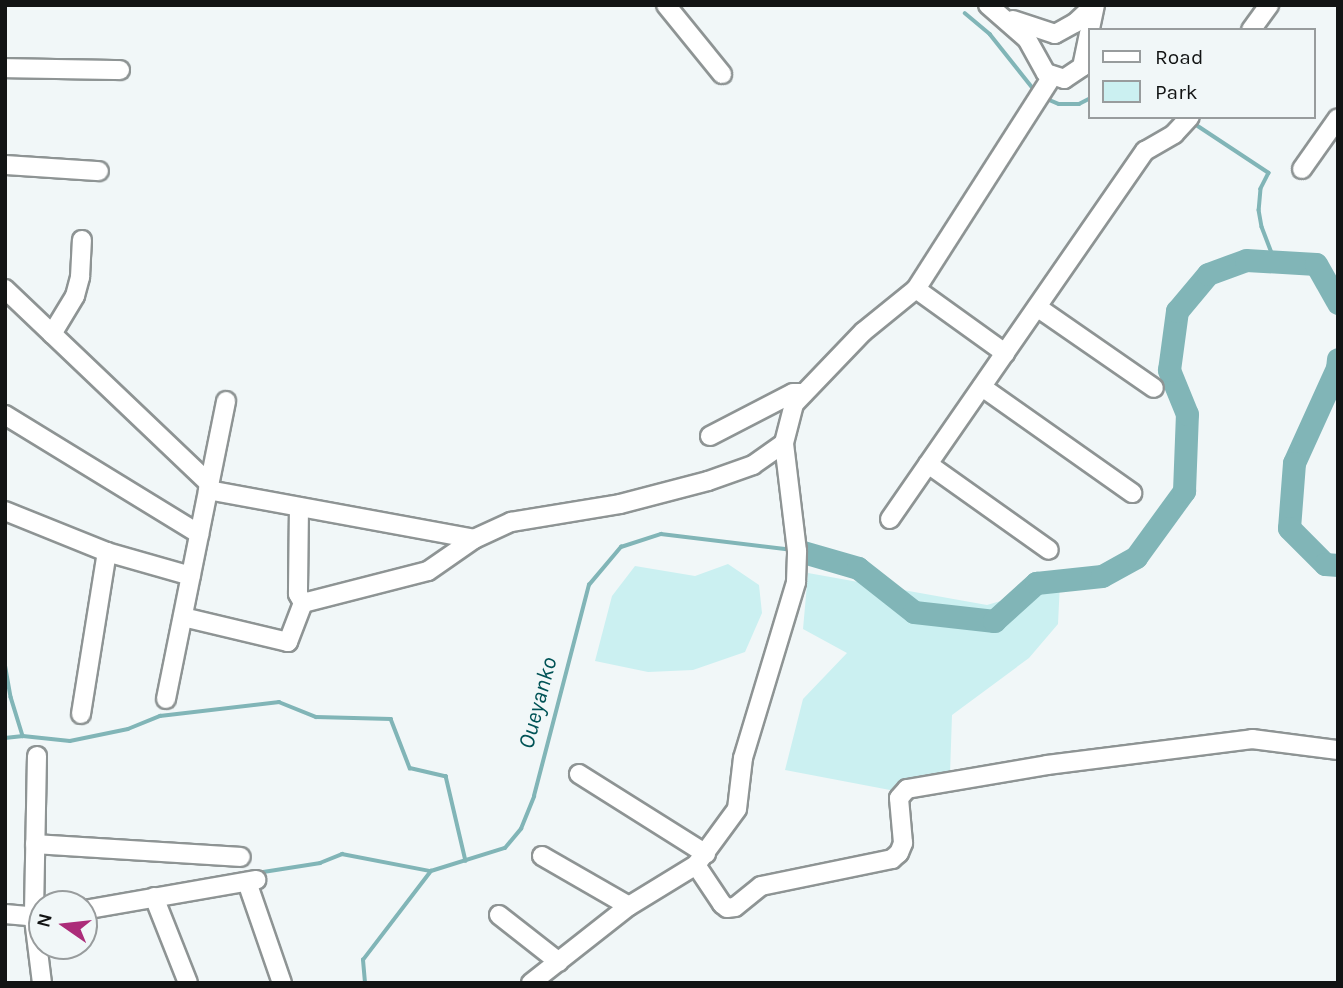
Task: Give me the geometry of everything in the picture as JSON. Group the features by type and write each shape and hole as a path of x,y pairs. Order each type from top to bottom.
{"street":[{"path":"666,5 722,74"},
{"path":"988,5 1027,39 1046,70 1064,79 1078,72 1084,59 1088,34"},
{"path":"1046,70 1039,51 1044,41 1075,23 1095,5"},
{"path":"1090,28 1095,5"},
{"path":"1252,28 1269,5"},
{"path":"1003,16 1055,34 1072,35 1084,51"},
{"path":"5,68 120,71"},
{"path":"531,983 629,905 701,860 737,809 743,758 796,582 797,551 784,443 794,404 863,332 916,289 1046,70"},
{"path":"1302,169 1338,118"},
{"path":"890,519 1145,151 1174,134 1188,119"},
{"path":"5,165 99,170"},
{"path":"52,334 75,296 80,277 82,240"},
{"path":"5,289 209,487 299,507 474,539"},
{"path":"916,289 1005,353"},
{"path":"1037,307 1154,388"},
{"path":"982,387 1132,493"},
{"path":"710,436 793,393 804,393"},
{"path":"166,699 226,401"},
{"path":"5,415 199,534"},
{"path":"303,603 428,571 474,539 512,522 620,505 708,481 753,466 784,443"},
{"path":"928,464 1049,550"},
{"path":"299,507 298,594 303,603"},
{"path":"5,511 107,552 191,576"},
{"path":"82,714 107,552"},
{"path":"183,617 288,642 303,603"},
{"path":"579,775 701,860 722,904 727,908 734,907 761,886 892,859 899,853 903,843 899,798 907,789 1047,765 1252,739 1338,750"},
{"path":"37,755 37,890"},
{"path":"35,844 241,857"},
{"path":"541,856 629,905"},
{"path":"98,907 252,881 282,983"},
{"path":"154,897 188,983"},
{"path":"5,914 28,917"},
{"path":"499,915 559,962"},
{"path":"41,960 42,983"}],"green space":[{"path":"728,564 759,585 762,613 745,652 693,670 648,672 595,661 612,596 635,566 695,576"},
{"path":"808,573 987,605 1060,583 1058,624 1029,658 952,715 950,775 890,790 785,770 803,699 847,653 803,629"}],"waterway":[{"path":"965,13 990,34 1036,92"},
{"path":"1045,98 1059,104 1079,104 1088,100"},
{"path":"1192,122 1269,173 1261,189 1259,210 1262,227 1275,261"},
{"path":"803,552 858,568 914,612 994,621 1036,583 1102,576 1136,557 1184,491 1187,414 1169,370 1177,311 1208,274 1246,260 1316,264 1338,303"},
{"path":"1338,359 1337,368 1294,463 1289,528 1325,564 1338,565"},
{"name":"Oueyanko","path":"365,983 363,960 431,871 505,848 521,829 534,796 589,585 621,547 661,534 793,550"},
{"path":"5,663 11,697 23,736"},
{"path":"5,738 23,736 70,741 128,729 160,716 279,702 316,717 391,719 410,768 446,776 466,861"},
{"path":"257,873 320,863 342,854 430,871"}]}
